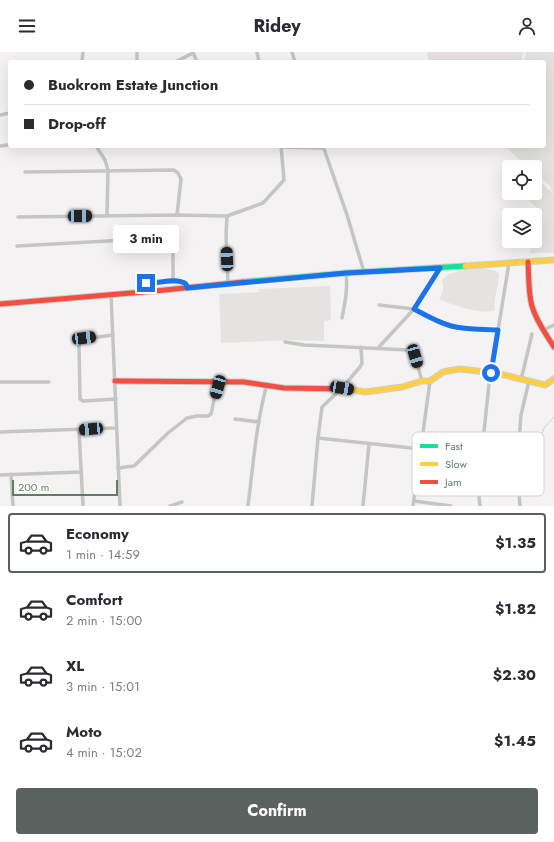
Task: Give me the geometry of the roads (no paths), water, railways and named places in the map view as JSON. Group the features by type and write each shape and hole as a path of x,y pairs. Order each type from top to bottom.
{"street":[{"path":"179,60 193,52"},
{"path":"0,146 8,145"},
{"path":"97,148 105,160 108,170 107,216"},
{"path":"18,217 177,215 227,216 264,203 284,180 281,148"},
{"path":"323,148 347,215 364,272"},
{"path":"25,172 174,170 178,173 181,179 177,215"},
{"path":"227,216 226,235 228,283"},
{"path":"17,246 162,238 169,240 173,253 173,281"},
{"path":"0,304 346,273 554,260"},
{"path":"528,262 533,310 554,347"},
{"path":"484,432 490,374 509,263"},
{"path":"378,348 414,309 440,268"},
{"path":"342,318 346,296 346,273"},
{"path":"136,276 138,281 153,284 173,281 185,282 187,288"},
{"path":"153,284 155,291"},
{"path":"111,294 120,506"},
{"path":"379,305 414,309 450,326 498,330"},
{"path":"543,330 554,325"},
{"path":"521,380 532,334"},
{"path":"113,335 84,338 80,341 80,399 83,401 116,399"},
{"path":"285,342 304,345 409,350 415,356 422,381"},
{"path":"312,506 322,407 342,388 360,367 362,363 361,347"},
{"path":"423,432 430,381 435,376 448,370 461,370 490,374 545,385 554,379"},
{"path":"115,381 244,382 267,384 284,388 342,388 365,392 384,390 422,381 430,381"},
{"path":"520,432 521,415 529,381"},
{"path":"0,382 49,382"},
{"path":"118,468 134,466 168,433 187,418 208,416 211,414 215,395 220,382"},
{"path":"248,506 262,401 267,384"},
{"path":"235,420 259,422"},
{"path":"0,432 116,428"},
{"path":"79,430 83,506"},
{"path":"318,438 412,448"},
{"path":"363,506 369,444"},
{"path":"0,475 81,472"},
{"path":"11,474 13,506"},
{"path":"479,496 480,506"},
{"path":"519,496 520,506"},
{"path":"170,506 182,502"},
{"path":"414,504 451,506"}],"waterway":[{"path":"542,432 544,428 554,417"}]}
